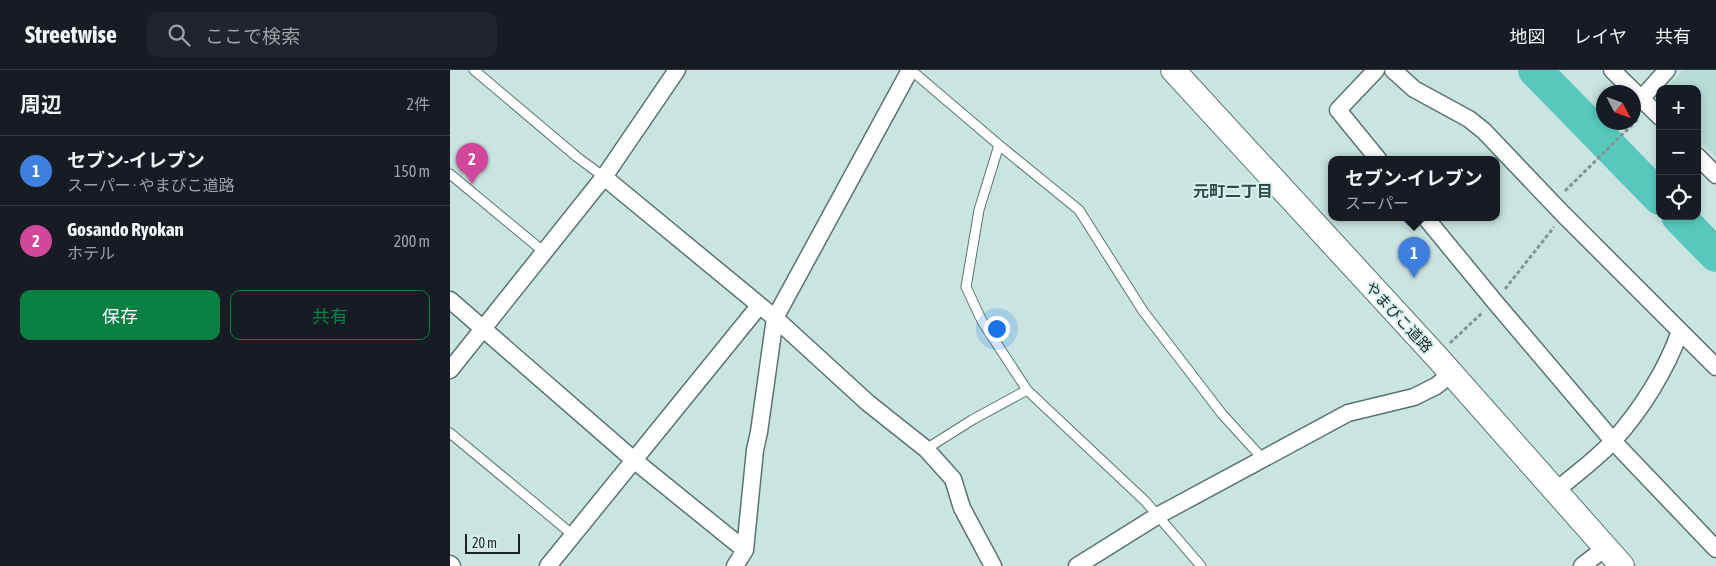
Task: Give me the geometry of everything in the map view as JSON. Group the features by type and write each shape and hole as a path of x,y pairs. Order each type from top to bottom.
{"street":[{"path":"450,370 604,177 676,70"},
{"path":"735,566 744,550 755,450 760,432 775,318 911,70"},
{"name":"やまびこ道路","path":"1173,70 1451,374 1622,566"},
{"path":"1376,70 1338,110 1376,156"},
{"path":"1393,70 1414,88 1469,119 1484,130 1716,367"},
{"path":"1612,70 1627,85"},
{"path":"1656,114 1641,99 1667,70"},
{"path":"1701,160 1716,175"},
{"path":"604,177 775,318 868,403 926,449 954,479 962,508 993,566"},
{"path":"1428,221 1613,441 1716,549"},
{"path":"450,300 635,460 744,550"},
{"path":"548,566 759,306"},
{"path":"1556,491 1613,441 1644,404 1676,343 1680,331"},
{"path":"1077,566 1156,516 1348,413 1414,397 1436,386 1451,374"},
{"path":"1582,566 1606,548"}],"lane":[{"path":"474,70 577,157 604,177"},
{"path":"911,70 999,146 1079,210 1144,311 1222,414 1263,459"},
{"path":"999,146 979,210 966,287 982,320 1027,390 1145,501 1201,566"},
{"path":"450,174 544,252"},
{"path":"926,449 972,420 1027,390"},
{"path":"450,433 573,535"}],"path":[{"path":"1564,191 1626,130"}],"shaded area":[{"path":"1683,70 1716,70 1716,157 1701,142 1701,85 1670,85"}],"waterway":[{"path":"1535,70 1656,194"},
{"path":"1682,220 1716,255"}],"place":[{"name":"Gosando Ryokan","path":"472,184"},
{"name":"セブン-イレブン","path":"1414,278"}],"district":[{"name":"元町二丁目","path":"1233,191"}]}
